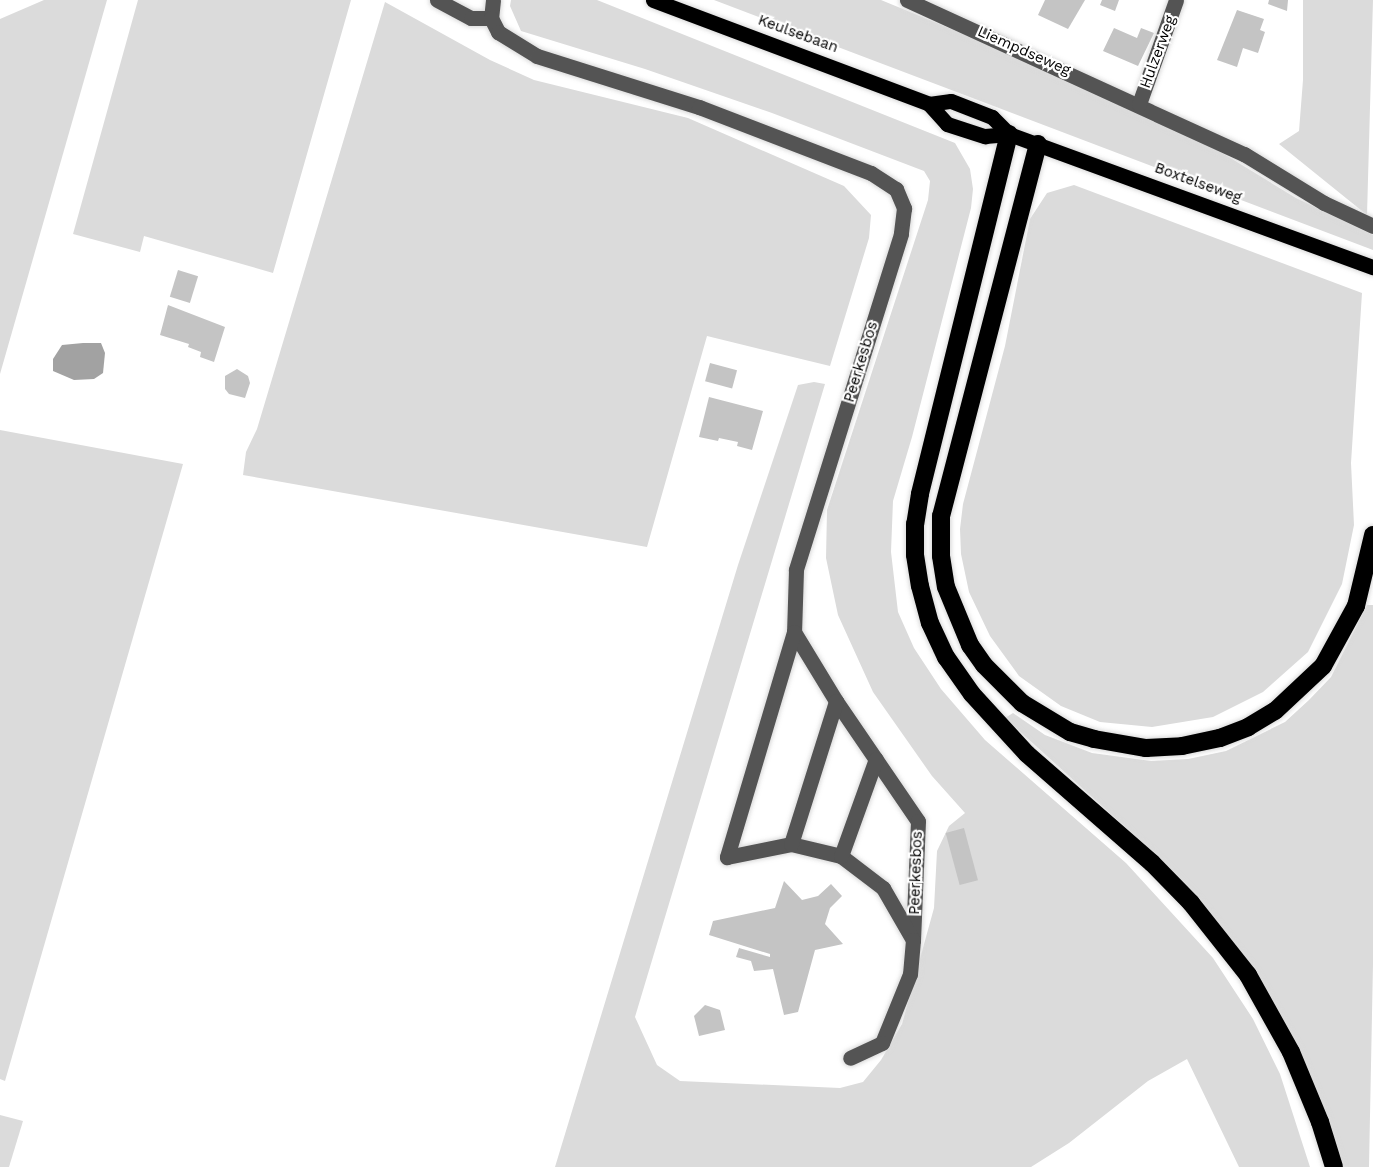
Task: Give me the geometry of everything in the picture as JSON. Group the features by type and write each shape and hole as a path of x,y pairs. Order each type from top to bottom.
{"highway":[{"path":"1009,134 920,494 915,524 915,555 930,623 946,657 972,694 1027,754 1152,863 1191,903 1248,975 1291,1052 1320,1122 1334,1167"},
{"path":"1038,144 941,516 941,556 946,587 970,645 984,665 1022,703 1070,732 1094,739 1146,748 1182,746 1220,738 1248,727 1275,711 1323,666 1356,606 1373,535"}],"main road":[{"name":"Keulsebaan","path":"653,0 929,104"},
{"name":"Boxtelseweg","path":"929,104 951,101 992,117 1009,134"},
{"name":"Boxtelseweg","path":"929,104 947,124 985,136 1009,134 1373,267"}],"street":[{"path":"437,0 471,18 491,18 493,0"},
{"name":"Liempdseweg","path":"907,0 1139,104"},
{"name":"Hulzerweg","path":"1139,104 1176,0"},
{"name":"Peerkesbos","path":"491,18 498,32 537,56 699,107 870,173 896,189 904,208 901,234 796,570 794,632 837,701 918,821 910,974 882,1043 850,1058"},
{"path":"1139,104 1244,154 1324,203 1373,226"},
{"path":"794,632 727,857 791,844 841,856 883,888 913,940"},
{"path":"791,844 837,701"},
{"path":"841,856 876,759"}],"shaded area":[{"path":"44,0 107,0 0,374 0,19"},
{"path":"138,0 351,0 273,273 144,236 140,252 73,234"},
{"path":"511,0 597,0 955,143 970,169 973,189 971,208 912,437 893,501 891,552 898,612 914,648 941,689 985,740 1126,863 1213,958 1253,1019 1280,1074 1310,1167 1239,1167 1187,1059 1148,1081 1069,1143 1031,1167 555,1167 738,565 798,385 814,382 825,384 635,1017 657,1065 680,1081 840,1088 863,1082 881,1060 902,1024 934,908 937,851 949,826 965,813 932,776 873,692 838,615 826,558 827,510 928,200 930,181 924,171 772,113 645,69 521,31 510,6"},
{"path":"714,0 881,0 978,40 1219,151 1296,198 1373,235 1373,250"},
{"path":"1303,0 1373,0 1367,215 1279,144 1299,131 1303,80"},
{"path":"385,2 490,60 534,80 688,118 844,186 871,215 869,238 830,366 707,336 647,547 243,475 246,452 257,429"},
{"path":"1074,185 1362,293 1351,463 1354,525 1342,584 1308,652 1263,692 1213,717 1152,727 1100,722 1061,706 1019,676 990,636 969,592 961,554 960,529 963,504 1005,346 1030,219 1047,193"},
{"path":"101,343 105,353 103,373 94,379 74,380 53,371 53,359 62,345"},
{"path":"0,430 183,464 5,1081 0,1079"},
{"path":"1367,605 1373,605 1373,964 1369,1167 1343,1167 1320,1098 1299,1052 1200,900 1155,854 1005,718 1013,713 1045,735 1092,753 1151,761 1188,759 1226,751 1285,722 1309,700 1331,677"},
{"path":"0,1115 23,1121 9,1167 0,1167"}],"building":[{"path":"1045,0 1085,0 1068,29 1038,15"},
{"path":"1102,0 1119,0 1115,11 1100,5"},
{"path":"1269,0 1288,0 1287,11 1268,4"},
{"path":"1237,10 1264,19 1260,30 1265,32 1258,53 1243,48 1237,67 1217,60"},
{"path":"1114,28 1137,38 1141,28 1154,33 1138,66 1103,51"},
{"path":"178,270 198,276 190,303 170,297"},
{"path":"168,305 225,327 214,362 200,357 201,352 188,347 189,344 160,335"},
{"path":"710,363 737,370 732,389 705,381"},
{"path":"237,369 248,376 250,383 245,398 229,394 225,389 225,376"},
{"path":"709,397 763,411 752,450 737,446 738,442 699,437"},
{"path":"964,828 978,880 960,885 946,833"},
{"path":"784,881 802,900 818,896 831,884 842,896 830,908 825,924 843,944 815,950 798,1012 784,1015 773,969 754,971 751,961 736,957 739,948 770,957 770,954 709,935 713,921 775,908"},
{"path":"705,1005 720,1010 725,1030 699,1036 694,1016"}]}
